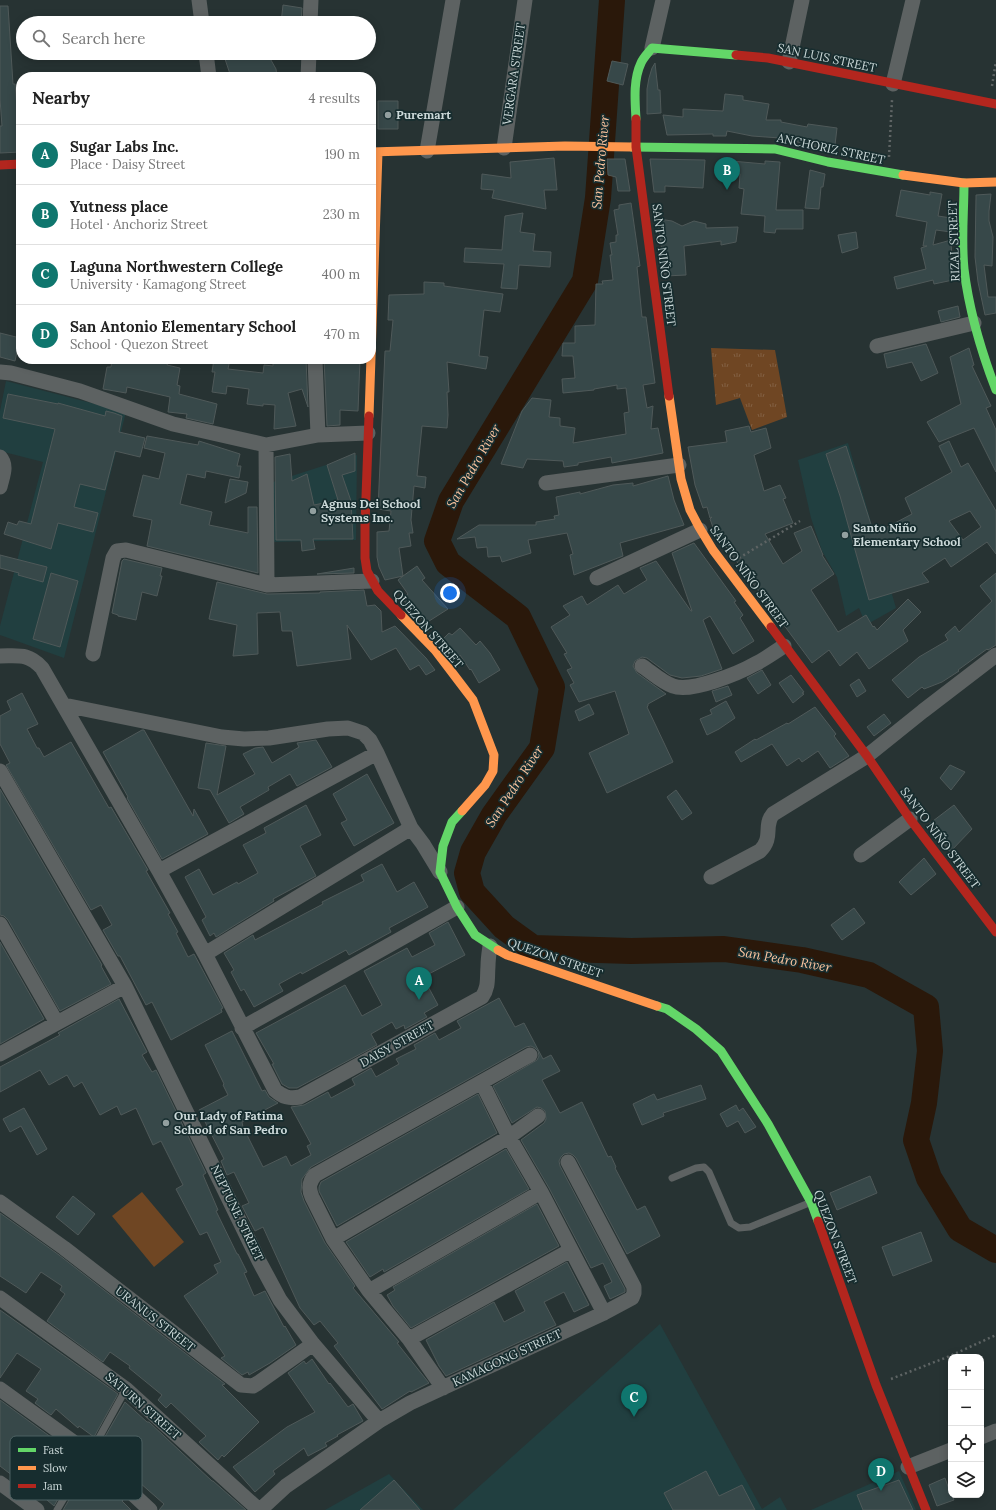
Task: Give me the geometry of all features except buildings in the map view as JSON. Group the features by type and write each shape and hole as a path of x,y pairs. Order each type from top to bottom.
{"street":[{"path":"199,0 201,16"},
{"path":"310,16 311,0"},
{"path":"427,151 453,0"},
{"name":"VERGARA STREET","path":"504,148 525,0"},
{"path":"652,48 663,0"},
{"path":"789,62 802,0"},
{"path":"893,84 913,0"},
{"name":"SAN LUIS STREET","path":"652,48 768,58 993,104"},
{"name":"SANTO NIÑO STREET","path":"652,48 641,62 637,75 635,88 636,146 679,465 688,503 700,530 725,566 867,756 910,819 996,932"},
{"path":"207,60 208,72"},
{"path":"308,72 309,60"},
{"name":"ANCHORIZ STREET","path":"376,152 565,146 775,149 828,162 888,173 964,183 996,182"},
{"path":"0,165 16,164"},
{"name":"RIZAL STREET","path":"964,183 964,269 974,323 985,361 996,390"},
{"path":"877,346 974,323"},
{"path":"315,364 318,435"},
{"name":"QUEZON STREET","path":"371,364 365,524 365,558 367,571 378,590 435,650 474,700 494,755 493,771 485,785 452,822 443,846 440,872 457,907 475,935 490,946 507,955 667,1009 696,1029 722,1051 768,1124 812,1202 876,1385 926,1510"},
{"path":"0,372 11,373 80,391 173,424 266,445 318,435 368,433"},
{"path":"266,445 267,585"},
{"path":"0,457 5,466 0,487"},
{"path":"546,483 679,465"},
{"path":"597,578 700,530"},
{"path":"93,654 113,558 117,551 126,550 267,585 372,581"},
{"path":"642,666 672,686 692,686 734,674 755,664 784,646"},
{"path":"711,877 760,851 766,846 768,840 769,819 773,814 867,756 996,655"},
{"path":"0,656 26,656 35,660 42,668 159,871 205,954 242,1028 457,907"},
{"path":"64,705 222,737 269,738 328,729 348,728 363,733 370,740 377,753 411,828 423,844 440,872"},
{"path":"159,871 377,753"},
{"name":"NEPTUNE STREET","path":"0,771 125,986 259,1261 280,1300 313,1344 379,1421"},
{"path":"861,855 910,819"},
{"path":"205,954 411,828"},
{"path":"0,924 57,1023"},
{"name":"DAISY STREET","path":"242,1028 275,1090 287,1098 300,1097 482,997 488,984 487,973 490,946"},
{"path":"0,1054 125,986"},
{"path":"443,1388 409,1339 369,1291 333,1239 310,1191 310,1185 315,1175 530,1056"},
{"path":"482,1083 508,1137 541,1192 604,1313"},
{"path":"333,1239 508,1137 538,1116"},
{"name":"KAMAGONG STREET","path":"259,1510 286,1486 379,1421 410,1403 604,1313 632,1298 634,1290 568,1162"},
{"path":"369,1291 541,1192"},
{"name":"URANUS STREET","path":"0,1202 64,1248 241,1385 253,1386 313,1344"},
{"path":"409,1339 571,1250"},
{"name":"SATURN STREET","path":"0,1298 126,1389 259,1510"},
{"path":"0,1388 65,1436"},
{"path":"984,1436 996,1431"},
{"path":"908,1467 948,1451"},
{"path":"0,1483 10,1490"},
{"path":"23,1500 37,1510"},
{"path":"139,1500 150,1510"}],"lane":[{"path":"672,1178 696,1168 704,1167 709,1172 730,1223 739,1228 750,1227 812,1202"},
{"path":"100,1436 126,1389"},
{"path":"57,1510 63,1500"}],"path":[{"path":"993,104 996,61"},
{"path":"888,173 893,84"},
{"path":"725,566 800,521"},
{"path":"876,1385 950,1356 996,1335"}],"shaded area":[{"path":"6,381 126,412 64,658 0,635 0,626 43,462 0,451 0,411"},
{"name":"Santo Niño Elementary School","path":"848,443 896,608 866,625 859,608 846,616 837,577 822,551 811,518 798,460"},
{"name":"Agnus Dei School Systems Inc.","path":"357,455 356,540 270,542 270,483"},
{"path":"660,1324 762,1509 780,1497 787,1510 453,1510"},
{"path":"899,1471 916,1510 811,1510"},
{"path":"389,1474 423,1510 325,1510"}],"green space":[{"path":"711,348 775,350 787,417 752,430 740,398 716,405"},
{"path":"142,1192 184,1242 154,1267 112,1216"}],"waterway":[{"name":"San Pedro River","path":"612,0 598,198 585,281 451,501 437,541 448,563 518,617 552,687 542,748 494,815 473,852 467,873 472,892 504,927 533,948 631,951 724,949 802,960 869,975 926,1007 930,1051 924,1103 916,1140 929,1178 960,1229 996,1250"}],"traffic: fast":[{"path":"636,119 635,91 638,70 644,57 652,48 736,55"},
{"path":"632,147 775,149 828,162 903,175"},
{"path":"964,183 963,247 966,284 976,330 996,390"},
{"path":"462,811 452,822 443,846 440,872 457,907 475,935 498,950"},
{"path":"657,1006 667,1009 696,1029 721,1051 768,1124 811,1202 818,1221"}],"traffic: slow":[{"path":"376,152 565,146 632,147"},
{"path":"376,211 378,152"},
{"path":"903,175 964,183 996,182"},
{"path":"369,416 371,364"},
{"path":"669,396 681,479 690,510 713,550 771,627"},
{"path":"401,615 435,650 473,700 494,755 493,771 485,785 462,811"},
{"path":"498,950 507,955 657,1006"}],"traffic: jam":[{"path":"736,55 768,58 996,104"},
{"path":"636,119 636,147 669,396"},
{"path":"0,165 16,164"},
{"path":"369,416 365,524 365,558 367,571 378,591 401,615"},
{"path":"771,627 867,756 910,819 996,932"},
{"path":"818,1221 876,1385 926,1510"}],"place":[{"name":"Puremart","path":"388,115"},
{"name":"Yutness place","path":"727,190"},
{"name":"Agnus Dei School Systems Inc.","path":"313,511"},
{"name":"Santo Niño Elementary School","path":"845,535"},
{"name":"Sugar Labs Inc.","path":"419,1000"},
{"name":"Our Lady of Fatima School of San Pedro","path":"166,1123"},
{"name":"Laguna Northwestern College","path":"634,1417"},
{"name":"San Antonio Elementary School","path":"881,1491"}]}
